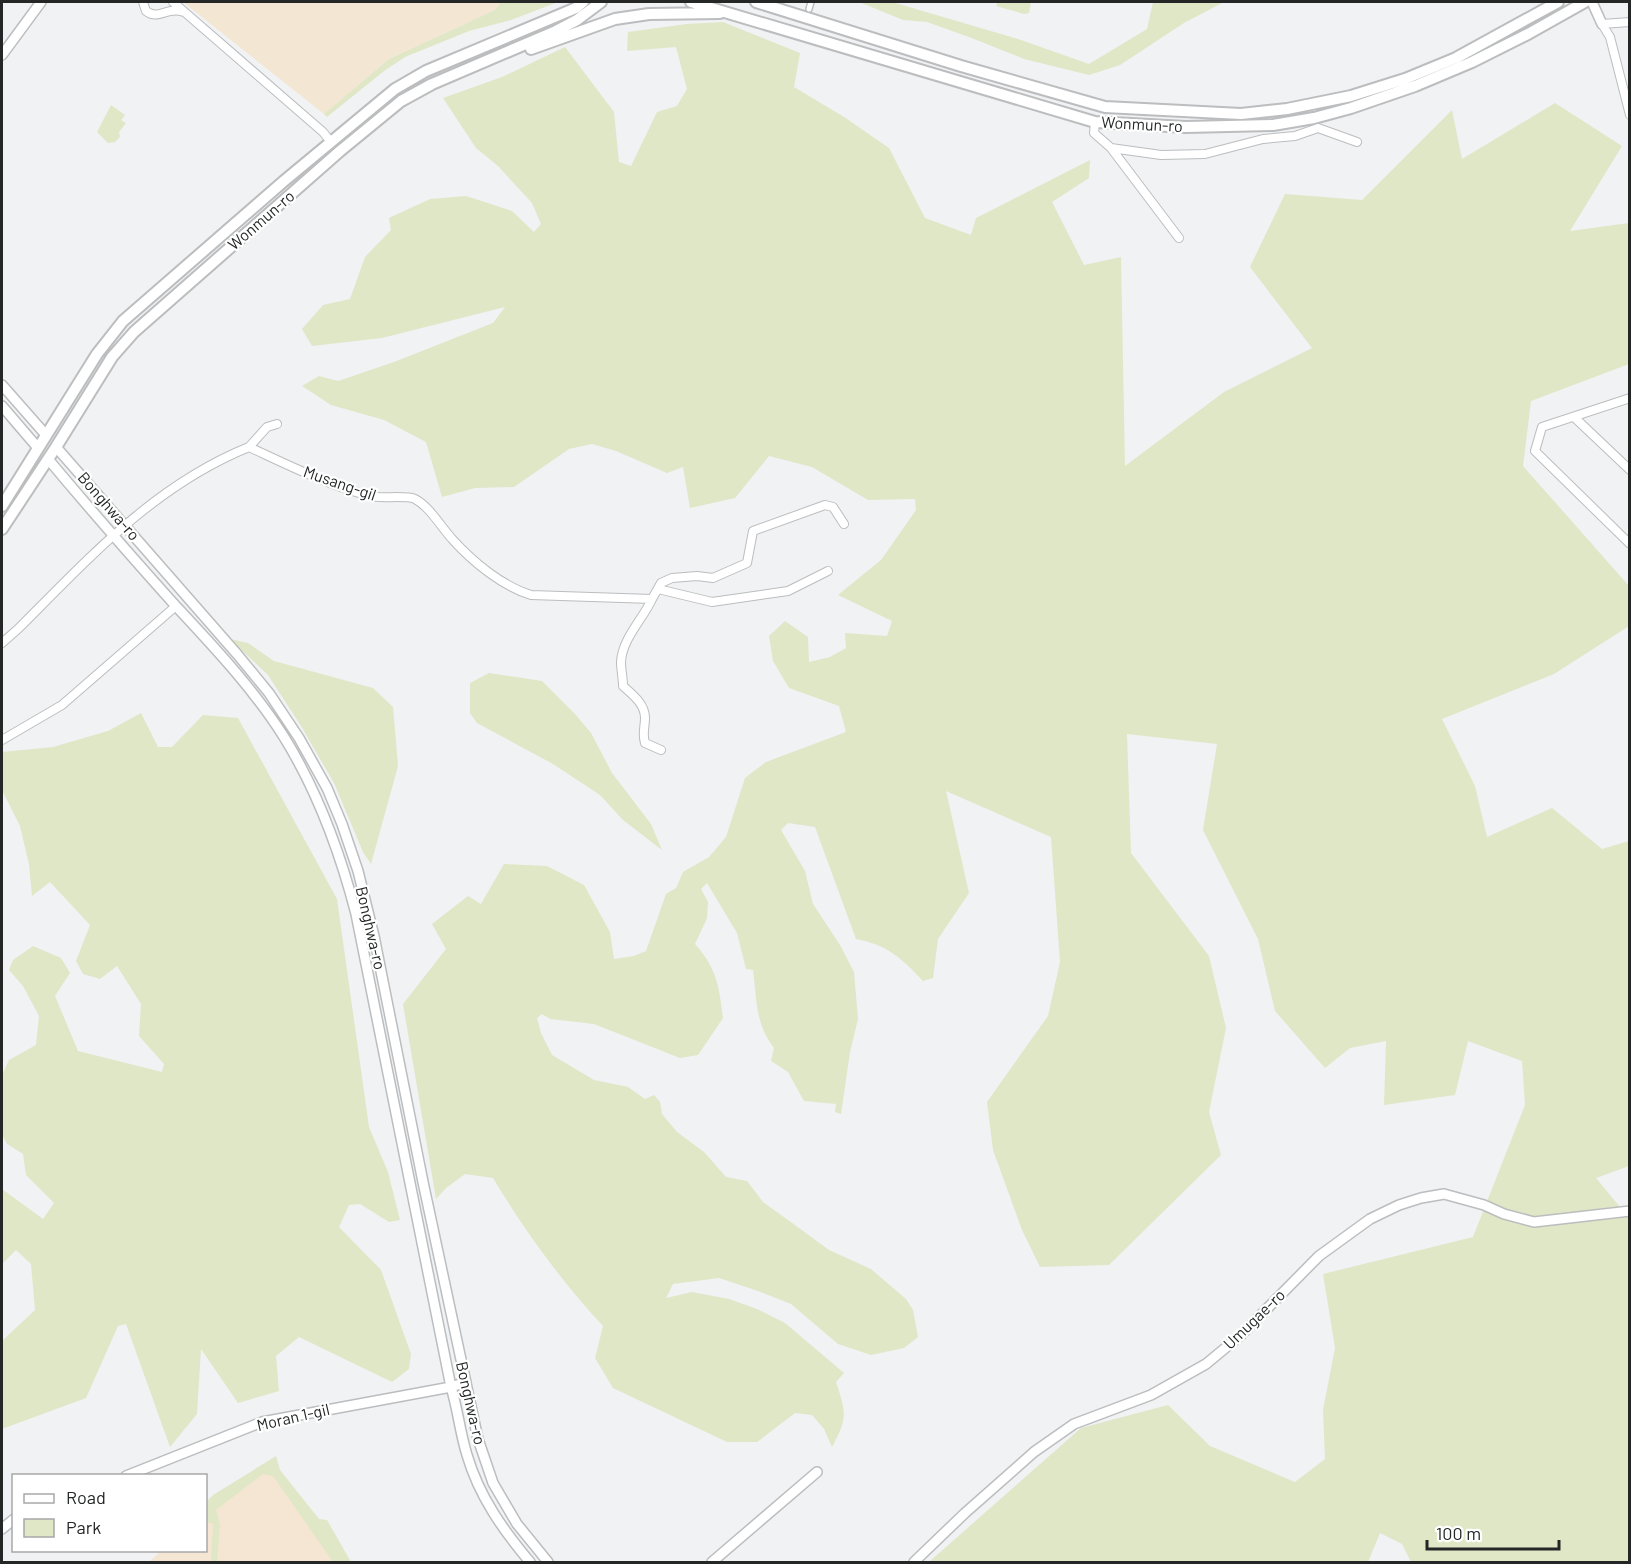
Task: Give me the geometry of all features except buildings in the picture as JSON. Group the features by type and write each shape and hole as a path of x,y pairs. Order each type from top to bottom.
{"main road":[{"path":"552,18 574,2"},
{"name":"Wonmun-ro","path":"2,506 97,354 123,321 395,89 426,71 576,8 583,2"},
{"name":"Wonmun-ro","path":"2,529 122,344 340,151 401,101 432,84 556,31 577,20 601,2"},
{"name":"Wonmun-ro","path":"691,2 1095,122 1176,126 1316,123 1472,62 1585,2"},
{"name":"Wonmun-ro","path":"756,2 962,66 1105,107 1241,114 1287,109 1351,96 1405,79 1456,58 1558,2"},
{"path":"432,84 615,19 649,14 732,13"},
{"path":"331,142 340,151"},
{"name":"Bonghwa-ro","path":"46,435 56,447"},
{"path":"38,448 48,459"}],"street":[{"path":"2,55 40,2"},
{"path":"143,2 146,11 152,15 177,10 190,16"},
{"path":"165,12 170,2 190,16 315,124 331,142"},
{"path":"809,9 811,2"},
{"path":"1592,2 1610,37 1629,115"},
{"path":"1602,24 1629,22"},
{"path":"1095,122 1094,133 1111,148 1179,238"},
{"path":"1111,148 1161,155 1205,154 1263,140 1296,136 1316,123 1357,142"},
{"name":"Bonghwa-ro","path":"2,385 46,435"},
{"path":"1629,398 1542,427 1535,451 1629,544"},
{"path":"2,406 38,448"},
{"path":"1574,417 1629,470"},
{"path":"2,643 125,524 220,459 249,447 267,427 277,424"},
{"name":"Bonghwa-ro","path":"56,447 269,693 299,738 327,789 358,871 374,936 423,1182 478,1439 493,1483 517,1524 548,1563"},
{"name":"Musang-gil","path":"249,447 312,476 371,497 413,498 425,508 455,543 513,589 531,595 652,598"},
{"name":"Bonghwa-ro","path":"48,459 112,535 228,662 284,737 330,828 345,872 372,989 451,1387 467,1455 483,1497 508,1536 530,1563"},
{"path":"660,750 645,743 642,732 645,721 644,711 639,700 623,686 621,661 632,633 661,583 672,578 697,576 713,578 747,564 753,531 825,505 833,507 844,524"},
{"path":"657,589 712,602 788,591 828,572"},
{"path":"2,741 62,705 176,606"},
{"name":"Umugae-ro","path":"914,1563 965,1513 1034,1452 1074,1424 1151,1395 1206,1364 1241,1335 1319,1256 1399,1205 1444,1194 1534,1222 1629,1210"},
{"name":"Moran 1-gil","path":"131,1474 262,1422 451,1387 466,1382"},
{"path":"712,1563 818,1472"}],"shaded area":[{"path":"183,2 501,2 495,10 389,59 324,114"},
{"path":"268,1464 344,1562 149,1562 160,1552 207,1552 207,1505"}],"green space":[{"path":"501,2 558,2 511,20 469,31 405,57 327,117 324,114 389,59 495,10"},
{"path":"859,2 892,2 1018,39 1089,64 1147,29 1153,2 1224,2 1184,23 1120,65 1089,75 1024,59 927,22 903,20"},
{"path":"998,2 1031,2 1029,13 1024,14 996,6"},
{"path":"723,22 800,53 794,87 889,148 925,218 971,235 976,218 1090,160 1089,178 1052,202 1084,265 1121,257 1125,466 1224,392 1312,348 1250,267 1285,194 1362,200 1452,110 1462,159 1555,103 1622,146 1570,231 1629,223 1629,364 1531,401 1523,466 1629,586 1629,626 1554,674 1442,719 1475,786 1487,837 1552,808 1602,849 1629,841 1629,1166 1596,1178 1629,1218 1629,1562 1411,1562 1402,1544 1380,1533 1368,1562 929,1562 1081,1428 1168,1405 1210,1446 1295,1482 1325,1459 1323,1410 1335,1348 1323,1274 1473,1237 1525,1105 1522,1061 1468,1041 1455,1095 1384,1105 1386,1041 1350,1048 1325,1068 1275,1011 1258,939 1203,830 1217,744 1127,734 1131,853 1209,956 1226,1028 1209,1112 1221,1155 1109,1265 1040,1267 1022,1230 993,1150 987,1102 1048,1016 1060,962 1051,837 946,791 969,893 938,939 933,978 923,981 893,954 877,945 856,939 815,827 788,823 781,830 805,871 813,904 840,945 854,972 858,1019 850,1052 841,1114 835,1112 836,1104 804,1101 788,1072 771,1061 774,1048 760,1020 753,970 746,969 737,933 707,883 701,889 708,902 707,918 695,944 716,978 723,1018 698,1055 680,1058 594,1024 550,1019 542,1014 537,1018 541,1033 552,1055 594,1080 628,1087 645,1099 654,1095 660,1102 662,1114 677,1132 704,1152 726,1177 747,1181 763,1202 829,1250 871,1269 906,1299 913,1310 918,1337 904,1348 871,1355 838,1344 791,1304 719,1278 673,1284 666,1298 692,1292 729,1299 757,1309 785,1323 844,1373 836,1382 842,1401 843,1422 832,1447 824,1429 812,1415 795,1413 757,1442 727,1442 613,1388 595,1358 603,1326 544,1255 493,1178 465,1174 446,1188 436,1199 403,1004 446,949 432,924 468,896 481,904 504,864 547,866 584,885 610,932 614,959 634,956 646,951 666,894 676,888 683,872 709,857 726,837 745,778 766,762 846,732 839,706 789,688 773,661 769,636 785,621 808,637 809,662 830,657 846,648 845,633 887,636 892,621 838,595 881,560 916,510 915,499 868,500 812,467 769,456 735,498 690,508 683,467 667,473 616,451 592,444 569,449 514,487 475,488 442,497 426,442 384,420 331,405 302,386 319,376 338,381 394,362 493,323 505,307 382,338 312,346 302,329 323,305 350,299 365,257 391,230 389,218 430,199 466,196 512,211 534,232 541,224 532,203 498,166 476,148 443,98 502,77 565,47 614,112 619,162 631,166 657,112 677,106 687,89 676,47 627,51 628,32"},
{"path":"111,105 125,115 121,120 126,123 119,132 120,137 115,142 108,143 97,132"},
{"path":"230,639 248,643 274,661 373,688 393,707 398,766 371,864 363,852 334,783 301,726 268,675"},
{"path":"489,673 542,681 575,714 591,733 612,773 651,824 662,850 623,820 600,795 553,764 477,723 470,713 470,683"},
{"path":"141,713 158,747 172,747 203,715 238,718 337,899 369,1127 388,1172 400,1220 389,1222 360,1204 349,1205 339,1227 381,1270 411,1354 409,1369 392,1382 299,1337 276,1356 279,1391 238,1403 201,1349 197,1414 170,1447 126,1324 118,1326 86,1398 2,1429 2,1341 35,1310 31,1264 16,1250 2,1264 2,1189 43,1219 54,1203 26,1175 23,1154 7,1144 2,1134 2,1075 9,1060 36,1045 39,1016 23,986 9,970 13,960 33,946 61,958 70,973 55,996 78,1051 162,1072 164,1064 139,1036 141,1004 117,966 100,979 83,974 76,961 90,925 50,882 32,896 29,864 20,826 2,790 2,752 53,747 108,731"},
{"path":"276,1456 280,1470 319,1519 327,1520 351,1562 333,1562 273,1476 263,1474 216,1510 220,1524 217,1562 211,1562 213,1524 207,1522 207,1501"}]}
